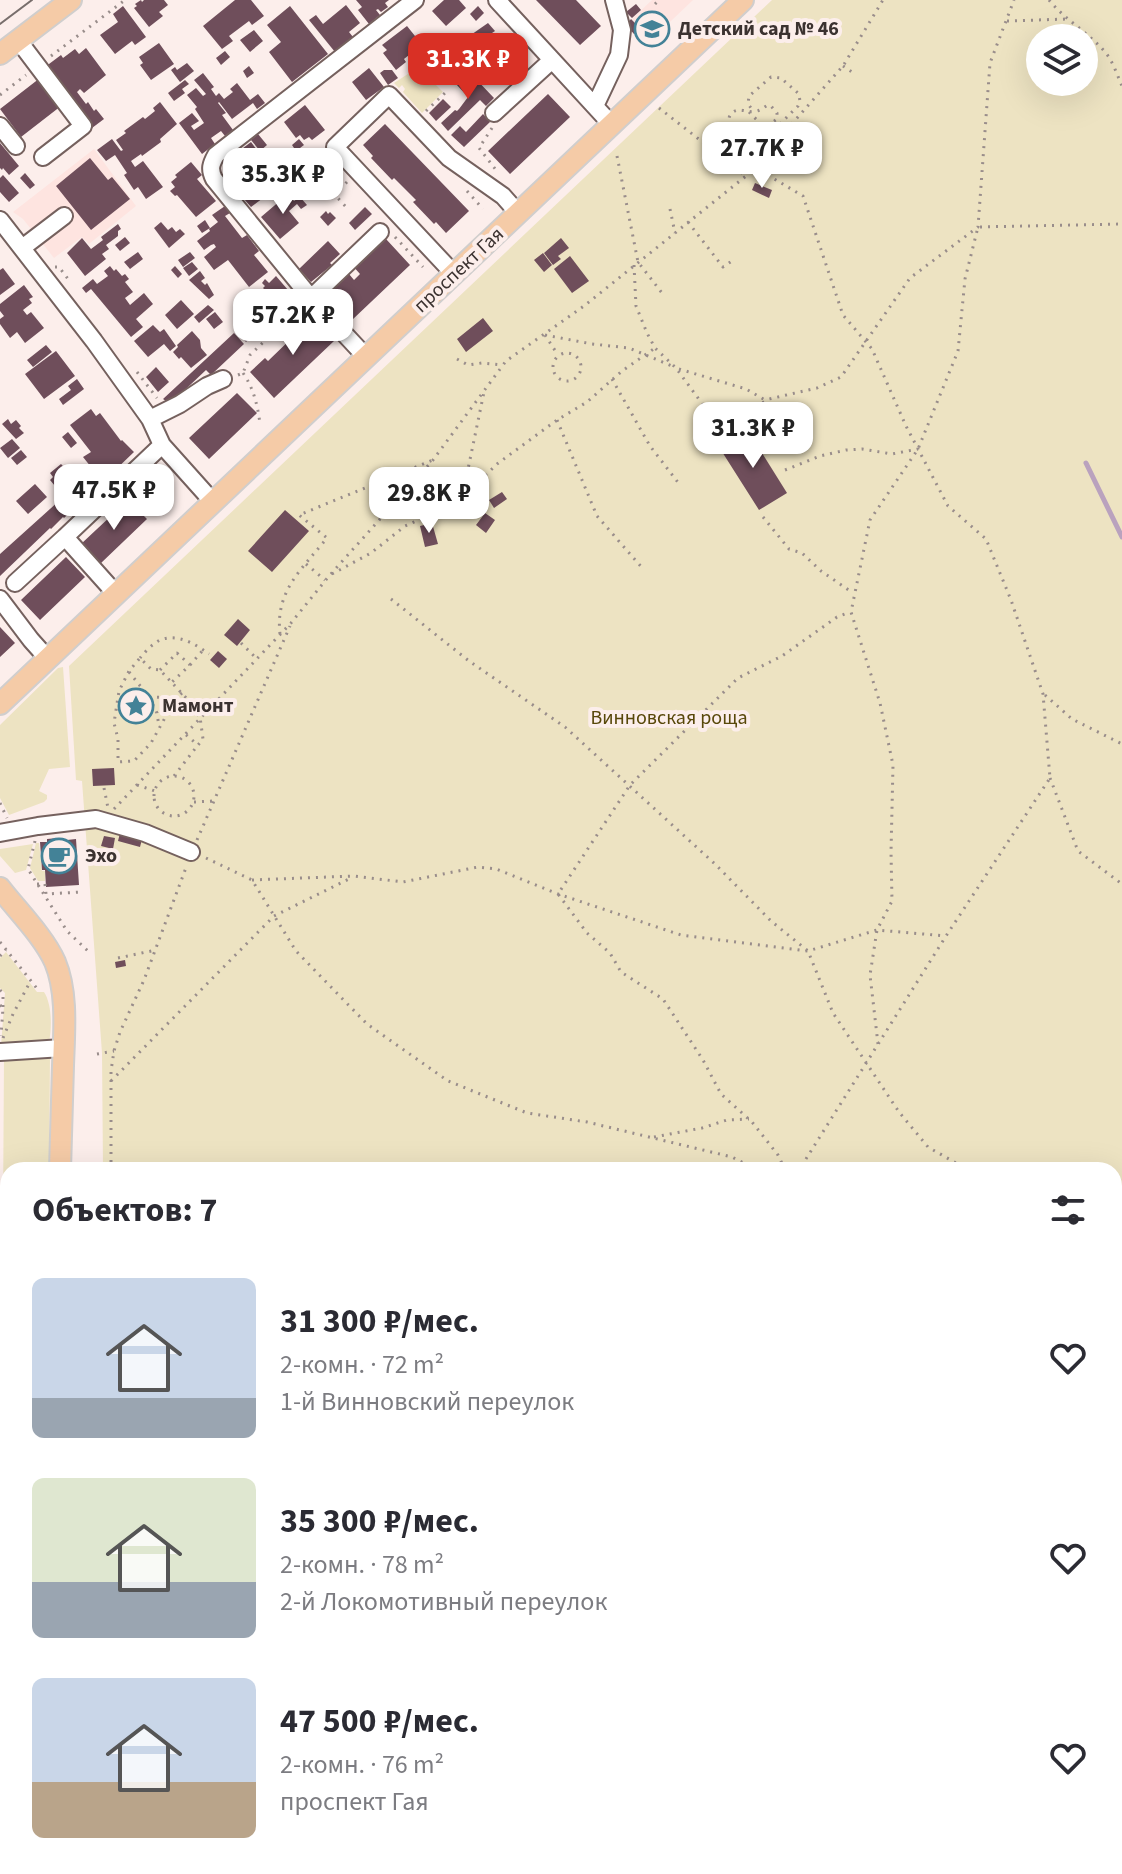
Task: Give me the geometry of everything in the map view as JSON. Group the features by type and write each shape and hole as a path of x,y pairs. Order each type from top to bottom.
{"main road":[{"path":"0,54 71,0"},
{"name":"проспект Гая","path":"0,704 612,125 736,2"},
{"path":"0,888 55,963 63,1007 60,1162"}],"street":[{"path":"366,357 311,298 214,179 210,173 211,165 216,155 415,0"},
{"path":"497,0 612,125"},
{"path":"595,106 619,55 622,30 619,3"},
{"path":"18,40 83,126 43,157"},
{"path":"494,113 552,60"},
{"path":"454,274 335,147 389,95 449,158 503,196 518,213"},
{"path":"0,126 16,146"},
{"path":"22,248 64,216"},
{"path":"0,220 94,341 150,419 162,445 213,502"},
{"path":"311,298 380,232"},
{"path":"150,419 223,379"},
{"path":"15,583 162,445"},
{"path":"65,537 116,594"},
{"path":"1,602 48,659"},
{"path":"0,833 96,819 145,833 191,852"},
{"path":"0,1052 63,1048"}],"path":[{"path":"0,95 125,0"},
{"path":"104,788 109,812 291,623 327,578 433,460 511,356 584,306 746,176 843,66 884,0"},
{"path":"878,1044 870,975 877,930 892,901 893,765 880,703 851,612 870,520 918,449 958,351 965,279 978,227 990,63 1014,0"},
{"path":"1049,0 1106,53 1122,86"},
{"path":"1007,21 1069,19"},
{"path":"843,66 855,74"},
{"path":"751,112 735,111 728,120 749,141 762,142 798,106 801,98 798,91 781,78 771,77 749,96 748,104 751,112 762,125 772,124 778,115 771,106 751,112"},
{"path":"415,122 446,92"},
{"path":"659,108 746,176"},
{"path":"494,113 495,124 479,148 502,177"},
{"path":"772,124 783,134"},
{"path":"617,156 636,264 636,306 655,348 676,368 720,428 765,400 817,388 841,377 910,278 978,227 1122,224"},
{"path":"754,167 803,196 843,315 872,349 906,426 948,506 986,539 1011,600 1043,694 1050,778 1078,851 1122,884"},
{"path":"348,209 334,194 359,172"},
{"path":"464,188 483,209"},
{"path":"670,209 675,233"},
{"path":"688,222 723,267 732,261"},
{"path":"380,232 395,236 423,267"},
{"path":"636,264 662,293"},
{"path":"243,373 250,355 311,298"},
{"path":"545,335 629,348 676,368 746,389 765,400"},
{"path":"545,335 558,356"},
{"path":"327,578 371,553 405,526 462,498 497,464 587,402 612,379 655,348"},
{"path":"571,354 579,359 580,372 574,379 565,381 557,377 554,364 558,356 571,354"},
{"path":"457,359 468,365 503,365"},
{"path":"223,379 243,373"},
{"path":"243,373 257,399 260,423"},
{"path":"612,379 650,446 680,485"},
{"path":"462,498 485,391"},
{"path":"557,420 597,516 644,570"},
{"path":"785,470 846,450 892,454 918,449"},
{"path":"280,634 284,595 327,538 299,515 433,460"},
{"path":"763,517 789,549 802,553 821,571 855,594"},
{"path":"306,564 327,578"},
{"path":"391,599 469,661 565,727 715,864 771,921 808,951 833,1013 899,1112 928,1147 954,1162"},
{"path":"558,894 630,785 738,678 782,656 837,617 851,612"},
{"path":"111,1162 111,1081 114,1051 120,1032 156,950 191,852 291,623"},
{"path":"182,693 176,698 151,743 134,761 118,762 114,716 119,691 129,671 155,643 164,639 190,641 209,654"},
{"path":"241,643 257,659"},
{"path":"171,683 203,650"},
{"path":"160,670 177,653 190,665"},
{"path":"140,658 151,669 160,670 189,701 187,704"},
{"path":"129,671 149,697 160,728"},
{"path":"1043,694 1072,719 1122,744"},
{"path":"149,697 176,698 200,717 203,739 174,776 161,781 155,791 157,806 173,816 186,813 195,796 185,779 174,776"},
{"path":"185,734 198,745"},
{"path":"804,1162 1050,778"},
{"path":"137,785 155,791"},
{"path":"194,802 214,801"},
{"path":"38,826 28,869 67,931 90,953"},
{"path":"191,852 252,880 354,876 403,882 478,867 496,869 558,894 681,935 808,951 877,930 946,936"},
{"path":"111,1081 274,916 354,876"},
{"path":"252,880 296,951 367,1024 448,1081 527,1113 587,1122 732,1157 742,1162"},
{"path":"37,884 45,884 46,894 81,892"},
{"path":"558,894 587,933 610,953 621,972 663,999 721,1094 749,1119 781,1162"},
{"path":"0,942 39,991"},
{"path":"0,956 6,950"},
{"path":"118,958 156,950"},
{"path":"0,1045 29,984"},
{"path":"0,990 3,994 0,1045"},
{"path":"97,1054 114,1051"},
{"path":"651,1137 727,1120 749,1119"}],"shaded area":[{"name":"Детский сад № 46","path":"652,0 693,0 651,40 632,19"},
{"path":"94,149 136,206 89,244 82,237 54,258 23,219 13,212"}],"green space":[{"name":"Винновская роща","path":"772,0 1122,0 1122,1162 103,1162 102,1053 82,781 76,780 69,666"},
{"path":"431,59 443,73 433,82 443,92 422,113 403,92 405,89 402,85 399,88 394,83"},
{"path":"63,667 70,767 49,769 39,791 47,795 44,802 9,815 0,798 0,725 58,668"},
{"path":"36,843 39,843 45,881 38,881 30,868"},
{"path":"33,844 26,870 15,873 0,856 0,849"},
{"path":"6,952 37,992 44,992 47,997 51,1016 49,1042 1,1046 5,993 0,988 0,958"},
{"path":"50,1056 49,1162 3,1162 4,1058"}],"building":[{"path":"141,0 164,0 168,5 159,12 163,16 149,27 134,8"},
{"path":"235,0 251,0 264,16 252,25 249,21 229,36 233,41 222,49 203,26"},
{"path":"356,0 389,0 385,3 388,7 381,12 376,10 380,15 369,24 358,10 362,7"},
{"path":"444,0 459,0 466,8 446,26 432,11"},
{"path":"536,0 576,0 601,26 580,45"},
{"path":"636,4 641,10 632,18 626,12"},
{"path":"346,5 360,23 349,32 353,37 335,52 309,20 316,15 323,24"},
{"path":"123,6 146,37 135,45 132,41 115,54 100,35 118,22 113,14"},
{"path":"290,6 328,54 292,82 269,52 281,42 267,25"},
{"path":"478,6 484,13 476,21 470,14"},
{"path":"631,19 640,28 634,34 626,25"},
{"path":"488,23 495,31 492,33 517,56 505,67 492,52 484,60 465,39"},
{"path":"407,26 427,51 414,61 409,55 396,70 383,53 387,50 382,45"},
{"path":"254,30 263,41 250,52 240,40"},
{"path":"159,43 174,64 151,80 140,65 143,63 139,57"},
{"path":"86,48 106,75 84,93 80,89 77,92 104,119 92,128 45,67 61,55 63,58 75,49 79,54"},
{"path":"225,51 230,57 221,65 216,58"},
{"path":"520,56 527,64 517,73 510,66"},
{"path":"187,63 194,71 180,82 171,70 175,67 177,70"},
{"path":"249,66 254,73 247,78 243,71"},
{"path":"369,68 384,87 366,100 352,82"},
{"path":"392,70 398,78 388,85 380,73"},
{"path":"203,73 214,87 211,89 216,96 219,93 224,99 233,92 230,89 237,83 250,100 258,94 265,103 257,109 253,103 232,119 219,102 226,113 222,115 233,130 225,136 221,131 211,138 215,144 202,154 179,123 192,113 199,121 191,126 194,130 204,123 187,95 196,88 203,96 206,94 194,80"},
{"path":"473,76 494,98 486,106 480,100 448,131 441,123 457,111 468,97 456,84 460,80 463,84"},
{"path":"40,78 61,106 21,137 0,109"},
{"path":"185,80 189,84 182,89 185,93 174,101 168,93"},
{"path":"548,94 570,117 510,174 488,151"},
{"path":"443,99 451,107 436,121 429,113"},
{"path":"160,102 177,124 160,139 161,142 131,161 135,167 143,161 163,187 146,199 138,187 134,190 115,155 106,161 97,150 112,139 123,150 116,140 126,133 124,131 155,111 153,108"},
{"path":"305,105 325,130 312,140 309,137 304,140 300,135 296,138 284,122"},
{"path":"483,114 490,122 464,147 451,135 460,126 466,132"},
{"path":"385,124 469,211 446,233 371,158 373,156 363,145"},
{"path":"798,130 803,135 795,144 789,139"},
{"path":"258,134 267,145 260,151 251,140"},
{"path":"299,139 304,145 296,151 292,145"},
{"path":"251,142 275,174 255,189 253,185 246,190 225,162"},
{"path":"0,143 19,166 9,175 0,168"},
{"path":"306,154 317,169 301,182 294,174 301,169 295,162"},
{"path":"90,158 108,180 112,177 130,199 91,230 56,186"},
{"path":"191,162 202,175 197,179 216,201 196,217 170,191 175,187 171,182 177,177 175,175"},
{"path":"25,173 35,185 30,189 20,178"},
{"path":"3,175 19,193 9,202 0,192 0,178"},
{"path":"755,183 772,190 769,198 752,190"},
{"path":"256,189 263,198 251,207 244,199"},
{"path":"288,194 294,201 300,197 307,205 301,209 297,204 289,211 299,223 280,239 261,217"},
{"path":"225,206 230,213 225,216 242,238 247,235 259,251 254,255 268,272 249,287 228,260 214,270 204,257 216,247 214,244 204,250 197,241 218,222 212,215"},
{"path":"365,207 372,214 355,230 349,223"},
{"path":"326,211 336,218 328,226 320,217"},
{"path":"205,220 210,228 202,233 197,226"},
{"path":"161,222 168,230 172,227 176,232 180,229 185,234 169,248 154,228"},
{"path":"118,224 121,229 118,236 106,245 109,249 102,254 106,259 85,276 67,253 82,238 91,249"},
{"path":"125,237 130,243 120,251 115,245"},
{"path":"561,238 569,248 558,256 561,259 553,265 544,253"},
{"path":"386,239 410,265 352,320 328,294 349,274 354,280 360,274 352,265 361,256 365,259"},
{"path":"328,241 340,254 311,282 299,269"},
{"path":"138,252 143,259 130,269 124,262"},
{"path":"190,252 195,258 183,267 178,260"},
{"path":"543,253 552,265 544,272 534,260"},
{"path":"570,256 589,281 572,293 554,269"},
{"path":"192,262 198,269 189,276 183,268"},
{"path":"110,266 129,279 125,282 133,292 125,298 130,305 144,293 153,304 136,319 143,327 131,337 91,289 86,293 82,288 93,279 97,284 108,276 104,271"},
{"path":"175,266 182,274 178,278 171,270"},
{"path":"3,268 15,284 0,295 0,270"},
{"path":"200,271 205,278 201,281 205,285 207,283 214,295 209,299 189,280"},
{"path":"276,276 300,304 295,309 287,300 246,342 237,332 272,297 262,283 265,279 269,283"},
{"path":"24,285 33,297 29,299 32,303 23,310 27,315 31,312 44,328 25,343 17,332 10,338 0,324 4,316 0,304"},
{"path":"181,300 194,314 177,329 165,315"},
{"path":"208,305 214,310 199,323 194,317"},
{"path":"215,312 223,322 214,329 206,319"},
{"path":"310,315 334,341 274,398 250,372 265,358 268,361 297,333 295,330"},
{"path":"483,318 493,331 466,352 457,339"},
{"path":"153,325 160,332 164,329 176,346 170,351 164,344 148,357 134,341"},
{"path":"192,331 207,355 191,368 173,352"},
{"path":"234,333 244,344 211,375 206,370 170,404 163,399"},
{"path":"46,345 52,352 33,367 27,360"},
{"path":"56,351 75,376 44,399 25,374"},
{"path":"156,367 169,382 158,392 146,377"},
{"path":"77,379 84,389 63,405 59,399 71,390 68,386"},
{"path":"237,393 257,413 209,459 189,438"},
{"path":"91,409 96,416 100,413 121,441 134,452 110,475 103,468 96,474 103,482 0,576 0,554 60,500 58,497 91,467 83,457 91,452 70,425"},
{"path":"8,419 11,424 16,420 24,433 16,439 2,424"},
{"path":"747,429 787,493 759,510 719,447"},
{"path":"68,432 77,443 71,448 62,437"},
{"path":"12,439 20,448 8,458 0,448"},
{"path":"21,450 27,457 17,465 11,458"},
{"path":"61,464 75,479 60,492 50,480 53,477 50,473"},
{"path":"35,484 47,497 28,514 16,501"},
{"path":"502,492 507,499 494,508 489,500"},
{"path":"128,500 147,519 100,564 81,544"},
{"path":"285,510 309,531 272,572 248,551"},
{"path":"485,513 495,520 486,533 476,525"},
{"path":"432,523 438,544 425,547 420,526"},
{"path":"66,557 85,577 40,620 21,600"},
{"path":"238,619 250,630 237,646 224,635"},
{"path":"0,627 15,643 0,657"},
{"path":"218,651 227,659 219,668 210,660"},
{"path":"114,768 115,785 93,786 92,769"},
{"path":"121,829 143,835 140,847 118,841"},
{"path":"104,836 115,838 113,849 101,846"},
{"name":"Эхо","path":"58,838 58,841 76,839 79,885 46,887 40,842"},
{"path":"125,960 126,966 116,968 115,962"}],"waterway":[{"path":"1086,463 1122,537"}],"tram line":[{"path":"0,24 32,0"}],"place":[{"name":"Детский сад № 46","path":"652,29"},
{"name":"Мамонт","path":"136,706"},
{"name":"Эхо","path":"59,856"}]}
